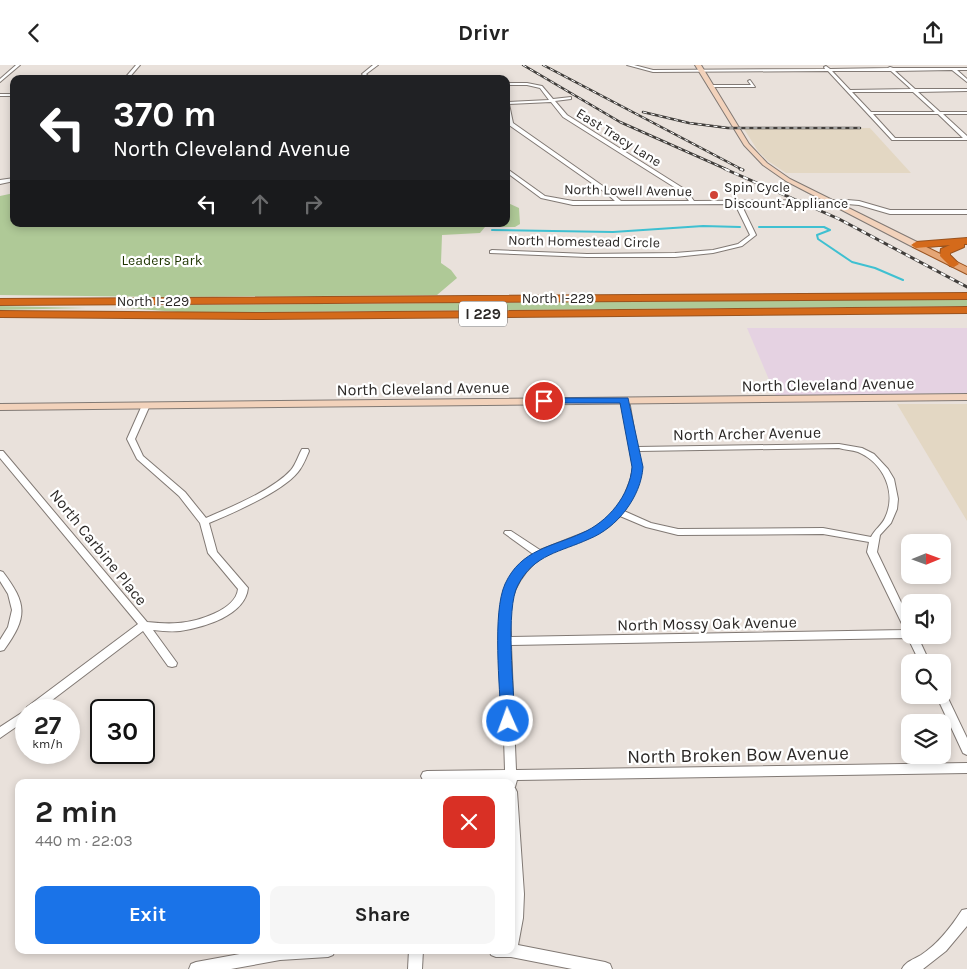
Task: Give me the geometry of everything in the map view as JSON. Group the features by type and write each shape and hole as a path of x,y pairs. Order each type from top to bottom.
{"highway":[{"path":"919,246 965,244"},
{"path":"954,264 945,255 945,251 965,244"},
{"name":"North I-229","path":"0,302 967,295"},
{"name":"North I-229","path":"0,314 254,316 967,310"}],"main road":[{"path":"919,246 967,271"}],"street":[{"path":"0,81 18,65"},
{"path":"129,75 138,65"},
{"path":"365,75 376,65"},
{"path":"628,65 653,71 699,68 765,70 967,69"},
{"path":"761,65 765,70"},
{"path":"824,65 894,139 967,139"},
{"path":"886,65 967,139"},
{"path":"947,65 967,81"},
{"path":"699,68 747,145 759,159 788,180 919,246"},
{"path":"710,86 754,86 750,81"},
{"name":"East Tracy Lane","path":"510,84 535,85 545,91 565,116 684,191 693,203"},
{"path":"848,91 967,90"},
{"path":"510,103 569,99"},
{"path":"870,113 967,113"},
{"path":"510,122 608,191 620,203"},
{"path":"510,127 515,127"},
{"name":"North Lowell Avenue","path":"510,172 536,193 552,200 573,203 831,202 860,203 890,212 967,212"},
{"name":"North Homestead Circle","path":"492,252 624,257 685,254 735,248 746,244 753,235 736,202"},
{"name":"North Cleveland Avenue","path":"1,408 967,397"},
{"path":"510,778 505,610 511,585 524,568 540,554 587,536 605,525 618,513 628,499 637,477 634,449 624,401"},
{"path":"46,699 144,625 177,627 200,623 240,603 244,595 243,588 212,553 204,522 182,494 140,457 130,439 146,405"},
{"name":"North Archer Avenue","path":"634,449 839,446 860,450 875,458 894,488 895,500 888,521 879,530 873,541"},
{"path":"204,522 244,503 283,481 297,468 305,451"},
{"name":"North Carbine Place","path":"0,453 144,625 172,663"},
{"path":"618,513 649,525 678,532 824,531 873,541 872,552 901,612"},
{"path":"508,533 540,554"},
{"path":"0,575 12,590 18,609 13,629 0,647"},
{"name":"North Mossy Oak Avenue","path":"505,641 901,633"},
{"path":"945,704 967,750"},
{"path":"0,733 15,722"},
{"name":"North Broken Bow Avenue","path":"427,776 510,778 967,768"},
{"path":"515,850 518,894 515,929"},
{"path":"909,969 919,965 951,939 967,915"},
{"path":"515,951 605,969"},
{"path":"196,969 275,954"},
{"path":"415,969 416,954"}],"shaded area":[{"path":"870,128 911,173 786,173 768,161 758,151 744,129"},
{"path":"747,328 967,328 967,393 776,396"},
{"path":"897,404 967,404 967,521"}],"green space":[{"name":"Leaders Park","path":"10,194 10,227 485,227 480,233 442,235 441,263 451,270 457,278 437,295 172,297 0,295 0,196"},
{"name":"Leaders Park","path":"510,204 519,208 520,224 510,227"},
{"path":"967,300 967,306 269,312 178,312 126,308 185,305"},
{"path":"0,306 86,308 0,310"}],"waterway":[{"path":"492,230 613,232 703,226 740,227"},
{"path":"759,227 824,227 830,230 817,235 818,239 852,262 875,268 903,280"}],"railway":[{"path":"523,65 620,122 728,170"},
{"path":"543,65 743,170 740,169"},
{"path":"643,112 689,123 728,128 860,128"},
{"path":"725,169 839,219 967,287"}],"place":[{"name":"Spin Cycle Discount Appliance","path":"714,195"}],"route":[{"path":"508,721 505,610 511,585 524,568 542,552 587,536 605,525 618,513 628,499 637,477 633,442 624,401 544,401"}]}
